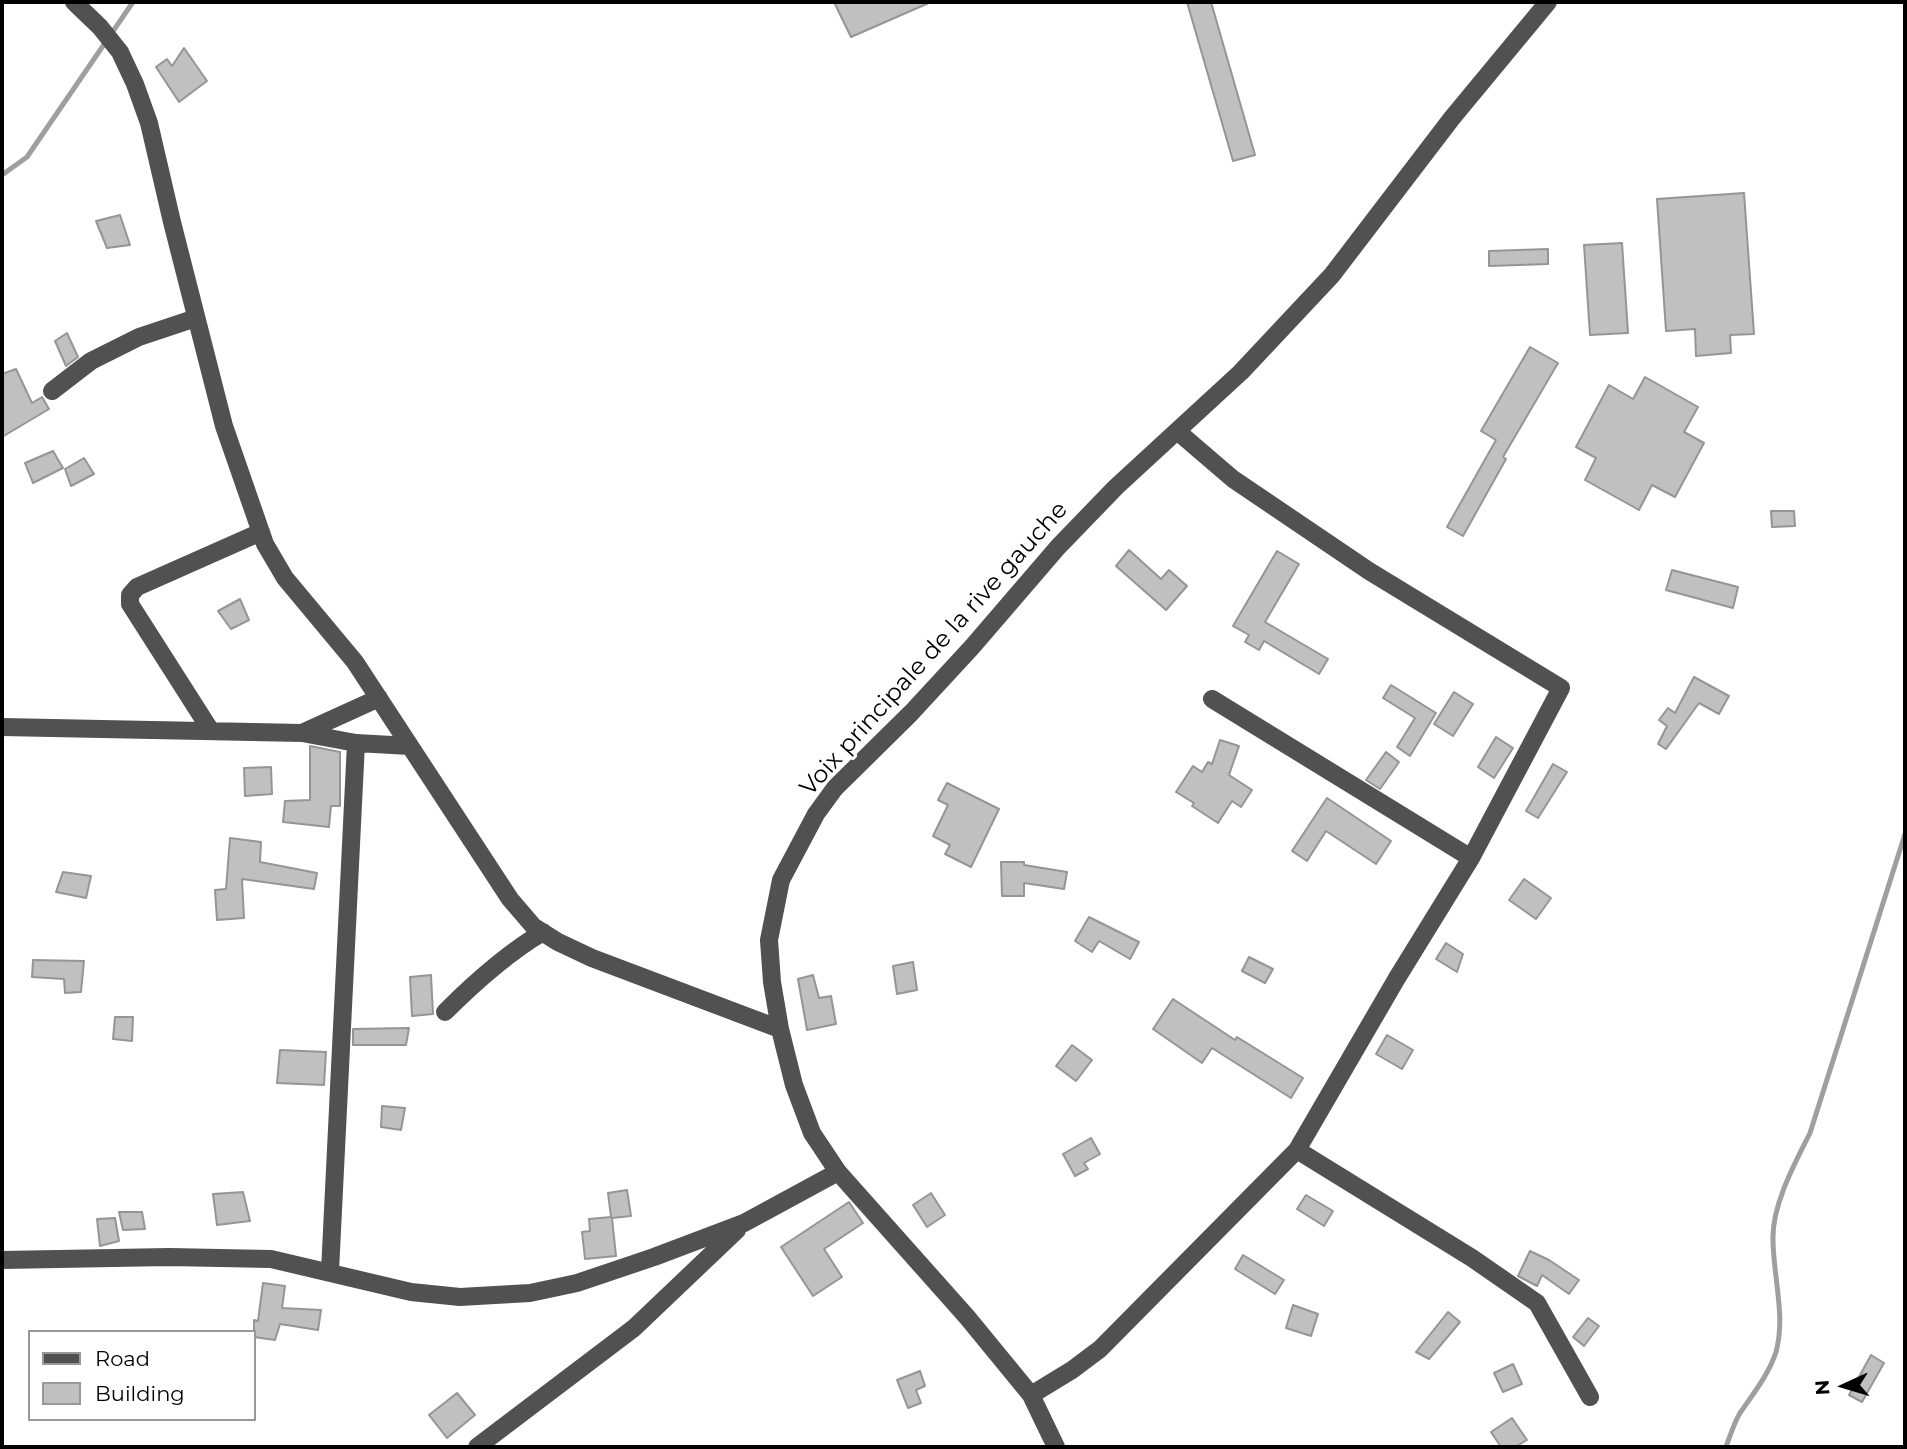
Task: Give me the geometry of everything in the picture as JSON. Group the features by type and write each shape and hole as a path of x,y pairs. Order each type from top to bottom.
{"street":[{"path":"74,2 100,26 120,52 135,84 149,123 225,426 261,532 285,578 355,662 510,899 534,927 592,958 780,1029"},
{"name":"Voix principale de la rive gauche","path":"1056,1447 1031,1395 967,1317 838,1172 812,1133 794,1085 772,982 769,940 781,880 816,814 835,788 972,648 1058,547 1116,486 1241,372 1332,275 1452,118 1548,2"},
{"path":"52,391 91,361 139,337 196,318"},
{"path":"1031,1395 1100,1349 1297,1150 1397,978 1471,858 1561,688 1380,578 1323,540 1233,479 1177,431"},
{"path":"211,731 131,604 131,595 137,587 261,532"},
{"path":"302,733 379,698"},
{"path":"1212,699 1471,858"},
{"path":"2,727 302,733 356,743 410,746"},
{"path":"330,1271 356,743"},
{"path":"445,1012 486,973 543,932"},
{"path":"1297,1150 1460,1251 1537,1303 1590,1397"},
{"path":"2,1261 169,1256 271,1259 411,1292 460,1297 530,1293 577,1283 744,1223 838,1172"},
{"path":"477,1447 634,1328 744,1223"}],"building":[{"path":"834,2 931,2 851,37"},
{"path":"1187,2 1211,2 1255,155 1233,161"},
{"path":"184,48 207,81 179,102 156,67 167,59 172,66"},
{"path":"1744,193 1754,334 1730,335 1731,353 1696,356 1695,329 1666,331 1657,199"},
{"path":"120,215 130,245 107,248 96,221"},
{"path":"1622,243 1628,333 1590,335 1584,245"},
{"path":"1548,249 1548,264 1489,266 1489,251"},
{"path":"67,333 78,357 66,366 55,341"},
{"path":"1530,347 1558,363 1503,457 1506,459 1463,536 1447,527 1496,440 1481,431"},
{"path":"16,369 32,403 42,397 49,409 2,437 2,374"},
{"path":"1645,377 1698,407 1684,432 1704,443 1675,497 1652,485 1639,510 1585,480 1596,458 1576,447 1609,385 1633,399"},
{"path":"53,451 63,468 33,483 25,463"},
{"path":"84,458 94,474 71,486 65,469"},
{"path":"1771,511 1794,511 1795,526 1772,527"},
{"path":"1129,550 1161,579 1169,570 1187,586 1166,610 1116,566"},
{"path":"1277,551 1299,564 1265,622 1328,659 1319,674 1264,641 1259,650 1245,642 1249,635 1233,626"},
{"path":"1672,570 1738,587 1733,608 1666,590"},
{"path":"240,599 249,620 231,629 218,611"},
{"path":"1694,677 1729,696 1719,714 1699,703 1666,749 1658,744 1667,726 1659,720 1668,708 1675,713"},
{"path":"1391,685 1436,713 1410,756 1397,747 1415,718 1383,698"},
{"path":"1454,692 1473,704 1453,736 1434,724"},
{"path":"1496,737 1513,748 1494,778 1478,767"},
{"path":"1220,740 1239,746 1229,775 1252,790 1241,807 1232,801 1218,823 1176,792 1193,766 1202,772 1208,762 1212,764"},
{"path":"310,746 340,752 340,806 331,806 329,827 283,822 285,801 310,800"},
{"path":"1386,752 1399,762 1380,789 1366,780"},
{"path":"1553,764 1567,772 1538,818 1526,811"},
{"path":"271,767 272,794 245,796 244,768"},
{"path":"947,783 999,809 971,867 945,854 950,845 933,836 948,805 938,800"},
{"path":"1327,798 1391,841 1376,864 1326,831 1307,861 1292,851"},
{"path":"230,838 261,842 260,862 317,873 314,889 242,879 244,918 217,920 215,890 226,889"},
{"path":"1001,862 1024,862 1024,865 1067,872 1064,889 1024,883 1024,896 1002,896"},
{"path":"63,872 91,876 86,898 56,892"},
{"path":"1524,879 1551,898 1536,919 1509,900"},
{"path":"1089,917 1139,942 1130,959 1099,941 1092,952 1075,941"},
{"path":"1446,943 1463,954 1457,972 1436,959"},
{"path":"1249,957 1273,969 1265,983 1242,971"},
{"path":"33,960 84,961 81,992 65,993 64,979 32,977"},
{"path":"913,962 917,990 897,994 893,966"},
{"path":"431,975 433,1014 412,1016 410,977"},
{"path":"813,975 819,998 831,996 836,1024 807,1030 798,979"},
{"path":"1173,999 1235,1040 1237,1037 1303,1078 1291,1098 1212,1048 1202,1063 1153,1029"},
{"path":"115,1017 133,1017 132,1041 113,1039"},
{"path":"409,1028 406,1045 353,1045 353,1029"},
{"path":"1387,1035 1413,1050 1402,1069 1376,1054"},
{"path":"1072,1045 1092,1060 1076,1081 1056,1066"},
{"path":"280,1050 326,1052 324,1085 277,1083"},
{"path":"382,1106 405,1108 401,1130 381,1127"},
{"path":"1091,1138 1100,1154 1084,1163 1088,1169 1075,1176 1063,1154"},
{"path":"627,1190 631,1216 612,1218 616,1256 585,1259 582,1232 590,1231 589,1219 611,1217 608,1193"},
{"path":"243,1192 250,1221 217,1225 213,1194"},
{"path":"931,1193 945,1215 927,1227 913,1205"},
{"path":"1306,1195 1333,1211 1324,1226 1297,1209"},
{"path":"849,1202 863,1223 824,1249 842,1277 813,1296 781,1247"},
{"path":"119,1212 142,1212 145,1229 123,1230"},
{"path":"115,1218 119,1241 100,1246 97,1219"},
{"path":"1530,1251 1579,1280 1569,1294 1542,1275 1537,1286 1518,1276"},
{"path":"1243,1255 1284,1280 1275,1294 1235,1269"},
{"path":"263,1283 285,1286 282,1308 321,1310 318,1330 280,1324 275,1340 256,1337 254,1320 258,1321"},
{"path":"1293,1305 1318,1314 1311,1336 1286,1328"},
{"path":"1448,1312 1460,1322 1429,1359 1416,1352"},
{"path":"1588,1318 1599,1326 1584,1346 1573,1337"},
{"path":"1871,1355 1884,1363 1862,1402 1849,1395"},
{"path":"1513,1364 1522,1384 1503,1392 1494,1373"},
{"path":"920,1371 925,1386 916,1390 921,1403 908,1408 897,1380"},
{"path":"457,1393 475,1415 447,1438 429,1415"},
{"path":"1512,1418 1527,1440 1515,1447 1501,1447 1491,1432"}],"waterway":[{"path":"2,175 27,157 133,2"},
{"path":"1726,1447 1738,1417 1765,1376 1776,1352 1780,1324 1773,1239 1776,1212 1810,1133 1905,834"}]}
